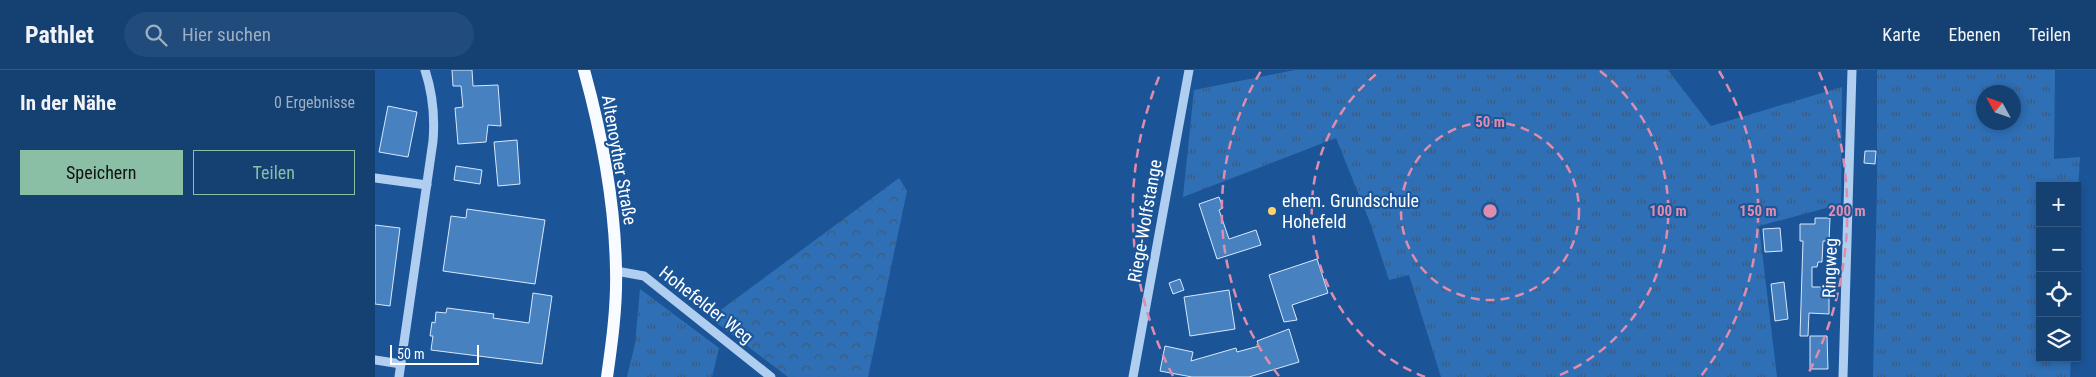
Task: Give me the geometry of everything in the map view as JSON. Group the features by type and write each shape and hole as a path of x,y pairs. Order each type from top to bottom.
{"main road":[{"name":"Altenoyther Straße","path":"584,70 601,139 612,204 616,271 613,335 607,377"}],"street":[{"path":"399,377 435,118 433,97 425,70"},
{"name":"Riege-Wolfstange","path":"1133,377 1189,70"},
{"name":"Ringweg","path":"1843,377 1852,70"},
{"path":"375,178 427,185"},
{"name":"Hohefelder Weg","path":"616,271 644,276 771,377"},
{"path":"375,360 401,364"}],"green space":[{"path":"1295,70 1668,70 1711,126 1842,87 1841,204 1759,226 1777,377 1441,377 1409,275 1389,280 1371,225 1336,138 1183,197 1194,90"},
{"path":"1877,70 2055,70 2054,159 2080,157 2079,182 2036,182 2036,362 2071,362 2070,377 1873,377"},
{"path":"899,178 907,191 868,377 788,377 710,318"},
{"path":"640,289 719,348 712,377 627,377 635,344"}],"building":[{"path":"452,70 472,70 473,86 498,85 501,126 488,125 486,142 458,144 455,108 463,107 461,86 453,86"},
{"path":"388,106 417,112 408,157 379,152"},
{"path":"517,140 520,184 498,186 494,142"},
{"path":"1865,151 1876,151 1875,164 1864,163"},
{"path":"456,166 482,170 480,184 454,180"},
{"path":"1219,197 1223,208 1219,210 1229,239 1256,230 1261,245 1217,259 1199,204"},
{"path":"467,209 545,220 535,284 443,271 451,216 466,218"},
{"path":"1815,218 1830,218 1829,241 1823,241 1822,262 1818,262 1817,267 1812,267 1812,287 1827,287 1829,314 1809,313 1808,336 1800,336 1803,241 1800,241 1800,224 1815,224"},
{"path":"375,225 400,228 390,306 375,304"},
{"path":"1780,228 1782,251 1765,252 1763,229"},
{"path":"1317,259 1328,293 1292,305 1297,320 1284,322 1269,275"},
{"path":"1180,279 1184,290 1173,294 1169,283"},
{"path":"1784,282 1788,319 1775,321 1771,284"},
{"path":"1229,290 1235,329 1190,336 1184,297"},
{"path":"533,293 552,296 542,364 431,350 433,336 430,336 432,322 435,323 436,312 446,313 447,308 494,314 493,318 529,323"},
{"path":"1289,329 1299,362 1249,377 1192,377 1160,371 1165,346 1193,352 1191,361 1236,348 1237,352 1259,346 1257,341"},
{"path":"1810,336 1827,336 1828,369 1810,369"}],"place":[{"name":"ehem. Grundschule Hohefeld","path":"1272,211"}]}
